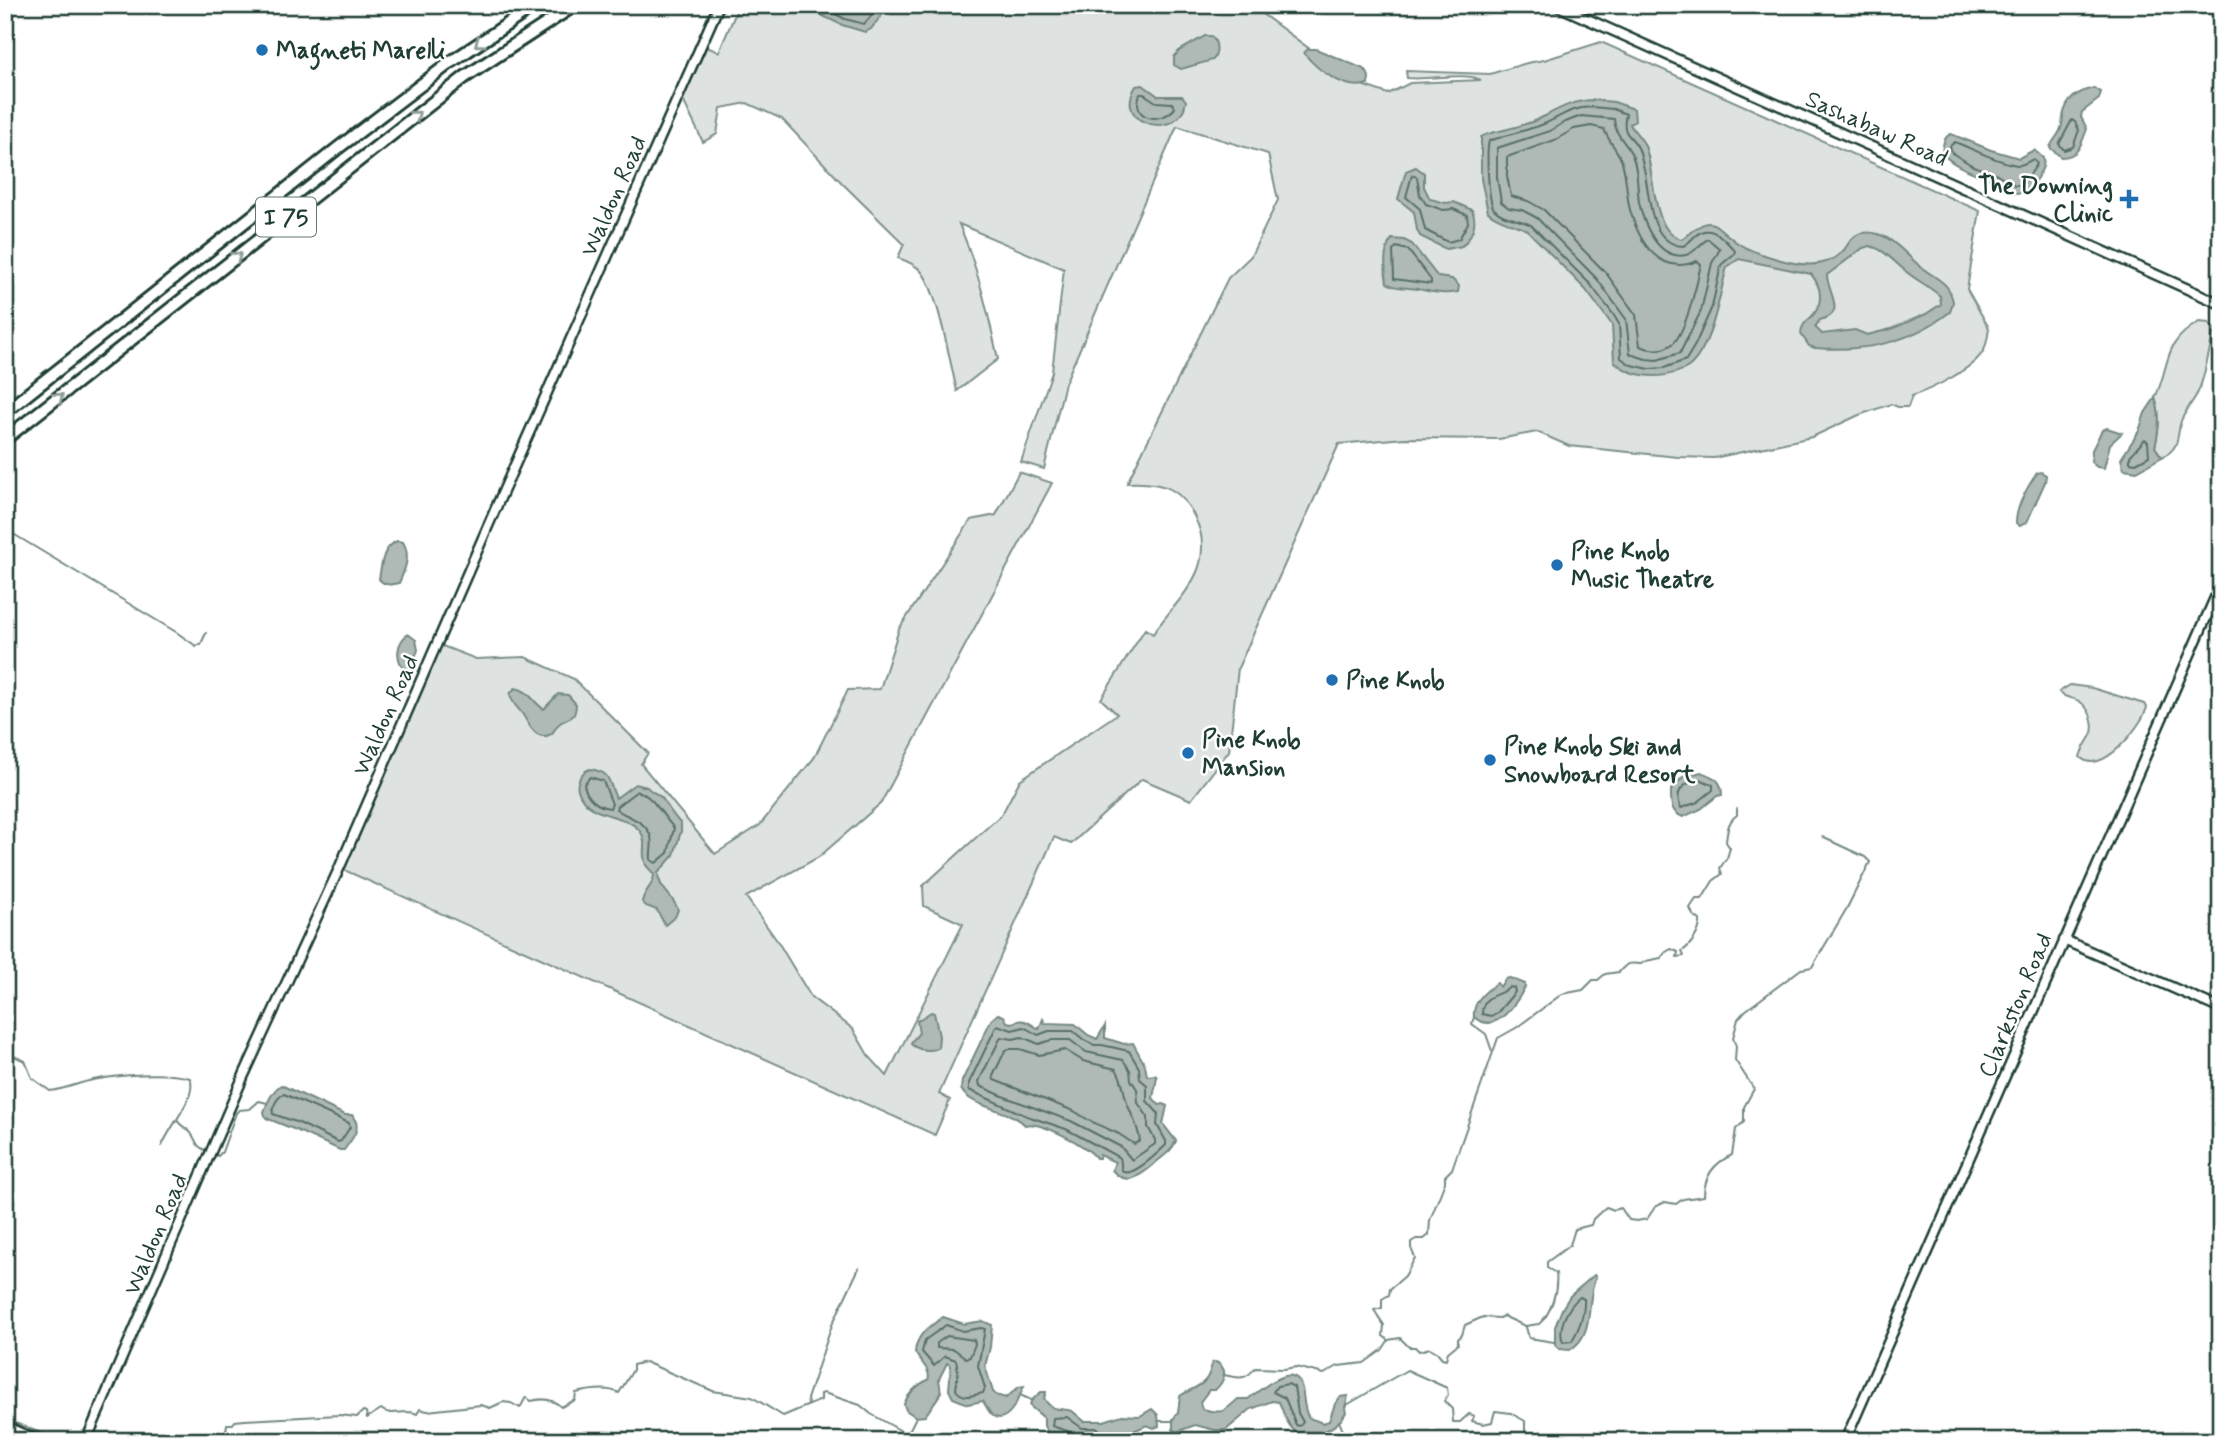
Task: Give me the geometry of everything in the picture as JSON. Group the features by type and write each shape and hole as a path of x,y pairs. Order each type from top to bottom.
{"highway":[{"name":"I 75","path":"5,412 338,148 451,62 536,5"},
{"name":"I 75","path":"5,439 447,91 500,52 575,5"}],"street":[{"name":"Waldon Road","path":"86,1441 244,1075 338,871 719,5"},
{"name":"Sashabaw Road","path":"1556,5 2221,304"},
{"name":"Clarkston Road","path":"1845,1441 2221,584"},
{"path":"2064,940 2221,1009"},
{"path":"5,1426 38,1441"}],"shaded area":[{"path":"739,5 1250,5 1356,83 1388,94 1410,83 1481,80 1464,76 1407,78 1406,71 1490,74 1601,42 1980,211 1967,289 1989,328 1986,345 1979,357 1962,371 1912,396 1908,407 1891,404 1859,415 1812,437 1714,458 1569,446 1537,432 1499,439 1404,438 1339,444 1238,668 1229,751 1191,800 1142,779 1071,844 1054,837 939,1094 950,1100 935,1135 344,870 440,645 476,659 525,657 574,679 648,753 641,764 715,854 760,825 814,758 848,690 880,689 899,629 971,520 996,515 1019,472 1052,483 881,803 819,857 746,897 778,942 811,997 853,1029 868,1055 887,1076 963,924 924,906 923,886 1002,814 1020,780 1117,714 1101,699 1145,629 1153,634 1197,572 1202,555 1202,542 1198,525 1186,503 1179,495 1162,486 1127,483 1228,278 1251,256 1278,200 1268,154 1177,126 1065,383 1044,469 1021,462 1052,372 1064,269 959,224 977,274 998,359 957,391 938,310 927,280 916,266 898,258 904,244 782,119 747,103 721,108 717,134 703,142 682,98 704,46 719,52"},
{"path":"2199,322 2209,323 2214,329 2203,378 2181,421 2175,446 2162,457 2155,447 2159,422 2155,398 2173,346 2187,330"},
{"path":"2070,685 2092,688 2147,707 2129,737 2120,747 2099,761 2089,762 2080,757 2093,728 2083,704 2059,692"}],"water":[{"path":"800,5 899,5 884,12 871,29 865,32 842,25"},
{"path":"1205,36 1211,36 1216,44 1213,60 1181,69 1174,65 1174,57 1179,51"},
{"path":"1308,49 1316,49 1364,69 1369,76 1368,84 1351,85 1333,78 1304,53"},
{"path":"1143,85 1158,96 1182,96 1186,101 1181,114 1173,121 1161,125 1140,119 1133,111 1131,100 1136,86"},
{"path":"2094,88 2101,92 2099,99 2082,112 2081,117 2087,129 2081,144 2072,155 2061,157 2050,148 2060,131 2064,111 2078,94"},
{"path":"1586,101 1614,102 1634,109 1635,121 1630,124 1645,146 1659,214 1672,235 1682,239 1707,223 1717,226 1751,250 1783,261 1820,264 1836,257 1860,234 1880,235 1944,284 1953,302 1950,312 1919,331 1886,343 1869,347 1815,348 1809,346 1801,334 1803,327 1816,311 1820,296 1817,283 1811,274 1739,259 1727,267 1710,332 1699,356 1691,365 1674,373 1655,376 1628,371 1614,361 1612,325 1585,289 1527,230 1488,212 1481,179 1481,137 1527,124 1568,105","holes":["1863,248 1875,248 1884,252 1907,273 1940,296 1941,304 1926,314 1891,329 1867,335 1855,330 1822,334 1815,327 1820,320 1833,313 1835,308 1827,275"]},
{"path":"1951,134 2019,158 2034,150 2043,158 2042,168 2028,189 2021,193 2014,192 1960,167 1942,153 1945,139"},
{"path":"1416,167 1424,173 1424,187 1430,199 1454,202 1472,210 1473,229 1462,246 1446,249 1420,236 1414,212 1398,199 1406,171"},
{"path":"1392,239 1412,244 1438,277 1452,279 1459,286 1458,292 1439,293 1387,283 1386,254"},
{"path":"2155,398 2159,422 2155,447 2162,457 2137,471 2124,469 2121,459"},
{"path":"2107,428 2122,433 2110,444 2104,468 2097,467 2091,462 2092,450 2102,430"},
{"path":"2037,473 2046,475 2045,482 2027,522 2020,526 2016,523 2020,504"},
{"path":"397,541 403,542 405,547 405,568 399,583 386,584 379,579 382,562 388,548"},
{"path":"408,634 416,640 418,650 411,667 405,670 398,651"},
{"path":"515,688 524,691 544,709 558,694 568,695 576,704 574,713 558,724 551,734 539,735 513,702 510,694"},
{"path":"590,769 606,775 616,798 635,784 647,787 662,798 681,824 674,855 658,873 660,883 678,910 675,917 665,925 657,910 642,902 654,875 644,858 644,839 640,831 626,821 593,808 580,795 578,782 583,773"},
{"path":"1701,772 1716,780 1721,786 1722,795 1683,817 1673,809 1671,790 1683,777"},
{"path":"1510,978 1525,984 1525,987 1510,1009 1490,1023 1474,1017 1475,1006 1484,993 1497,983 1500,987 1505,979"},
{"path":"931,1012 934,1013 939,1036 938,1048 920,1049 911,1044 919,1033 917,1021"},
{"path":"998,1014 1004,1016 1007,1022 1023,1021 1039,1029 1043,1019 1045,1023 1075,1024 1097,1039 1105,1026 1105,1038 1124,1044 1133,1043 1145,1065 1147,1076 1157,1077 1153,1098 1159,1105 1167,1106 1163,1124 1176,1141 1171,1149 1142,1174 1122,1178 1112,1170 1115,1162 1100,1155 1096,1158 1084,1147 1063,1135 1041,1126 1025,1125 1010,1115 982,1105 966,1095 961,1089 962,1081 991,1020"},
{"path":"281,1085 345,1115 352,1115 357,1124 356,1129 344,1150 266,1118 264,1112 267,1105"},
{"path":"1594,1275 1596,1277 1583,1335 1570,1350 1560,1349 1555,1344 1555,1327 1562,1309 1570,1296"},
{"path":"943,1317 964,1324 983,1321 992,1325 985,1366 993,1392 1006,1398 1024,1386 1013,1408 1004,1417 993,1416 983,1401 968,1404 953,1398 949,1390 951,1366 947,1363 939,1379 941,1393 925,1416 916,1417 906,1410 904,1404 908,1397 928,1380 929,1376 915,1352 916,1345 925,1331"},
{"path":"1216,1362 1223,1368 1223,1379 1215,1390 1209,1390 1200,1402 1202,1409 1222,1411 1238,1399 1248,1399 1275,1380 1291,1376 1297,1378 1301,1385 1309,1418 1323,1423 1329,1421 1340,1397 1348,1396 1346,1412 1339,1422 1329,1429 1305,1438 1291,1427 1279,1402 1272,1401 1251,1409 1226,1430 1195,1425 1176,1432 1173,1429 1173,1419 1178,1413 1180,1396 1205,1381 1212,1363"},
{"path":"1041,1392 1046,1392 1044,1398 1050,1406 1072,1411 1084,1421 1104,1421 1122,1415 1140,1416 1152,1409 1158,1415 1159,1426 1154,1428 1147,1425 1097,1441 1048,1433 1044,1418 1030,1406 1031,1401"}],"waterway":[{"path":"5,529 196,646 201,644 206,633"},
{"path":"1387,1339 1383,1336 1384,1325 1374,1310 1382,1308 1382,1299 1389,1295 1390,1289 1405,1276 1415,1258 1411,1242 1429,1235 1430,1220 1445,1176 1452,1169 1498,1038 1562,994 1583,990 1593,980 1598,980 1605,974 1619,972 1628,964 1641,964 1661,958 1671,949 1678,952 1677,957 1684,956 1682,951 1695,937 1700,924 1700,920 1693,915 1690,908 1696,899 1702,899 1713,881 1722,874 1720,868 1730,848 1726,842 1728,830 1737,815 1737,809"},
{"path":"1388,1340 1400,1338 1409,1347 1415,1347 1419,1351 1430,1348 1446,1359 1448,1352 1458,1344 1465,1325 1483,1317 1503,1316 1525,1326 1539,1324 1551,1307 1556,1286 1556,1273 1547,1268 1547,1262 1570,1245 1575,1229 1591,1225 1593,1219 1606,1207 1614,1210 1621,1208 1629,1220 1637,1221 1647,1219 1655,1207 1665,1202 1676,1204 1683,1199 1704,1196 1711,1171 1732,1155 1736,1129 1744,1122 1744,1107 1754,1089 1735,1060 1736,1046 1733,1038 1738,1019 1801,969 1812,967 1847,908 1870,862 1865,857 1822,837"},
{"path":"1474,1017 1472,1024 1486,1034 1492,1051"},
{"path":"5,1052 25,1061 32,1078 50,1091 93,1080 128,1075 155,1074 190,1078 187,1102 162,1146"},
{"path":"213,1154 218,1156 222,1152 239,1110 250,1109 259,1101 267,1103"},
{"path":"177,1120 191,1133 198,1145 208,1152"},
{"path":"808,1404 807,1399 832,1325 859,1268"},
{"path":"1526,1327 1529,1338 1554,1342"},
{"path":"1223,1375 1241,1377 1248,1375 1255,1368 1296,1367 1324,1374 1338,1366 1364,1363 1382,1350 1388,1341"},
{"path":"205,1441 210,1436 220,1438 226,1431 227,1424 245,1420 339,1415 357,1417 363,1411 366,1412 367,1418 381,1409 389,1413 417,1414 420,1409 427,1411 481,1405 490,1408 503,1402 520,1408 526,1397 531,1401 551,1401 561,1407 575,1400 576,1393 592,1390 619,1393 633,1370 633,1365 645,1362 713,1391 752,1397 783,1416 821,1400 821,1394 824,1393 860,1405 919,1441"},
{"path":"1345,1406 1407,1370 1447,1388 1448,1395 1444,1401 1452,1409 1453,1422 1460,1422 1469,1414 1474,1416 1472,1421 1483,1424 1492,1422 1495,1411 1511,1413 1525,1421 1525,1441"},
{"path":"1020,1395 1031,1400"},
{"path":"908,1433 916,1417"},
{"path":"5,1419 56,1439 86,1436"},
{"path":"1158,1421 1173,1421"},
{"path":"1339,1421 1347,1441"},
{"path":"92,1435 109,1433 137,1437 142,1433 186,1441"}],"place":[{"name":"Magneti Marelli","path":"262,50"},
{"name":"The Downing Clinic","path":"2129,199"},
{"name":"Pine Knob Music Theatre","path":"1557,565"},
{"name":"Pine Knob","path":"1332,680"},
{"name":"Pine Knob Mansion","path":"1188,753"},
{"name":"Pine Knob Ski and Snowboard Resort","path":"1490,760"}]}
